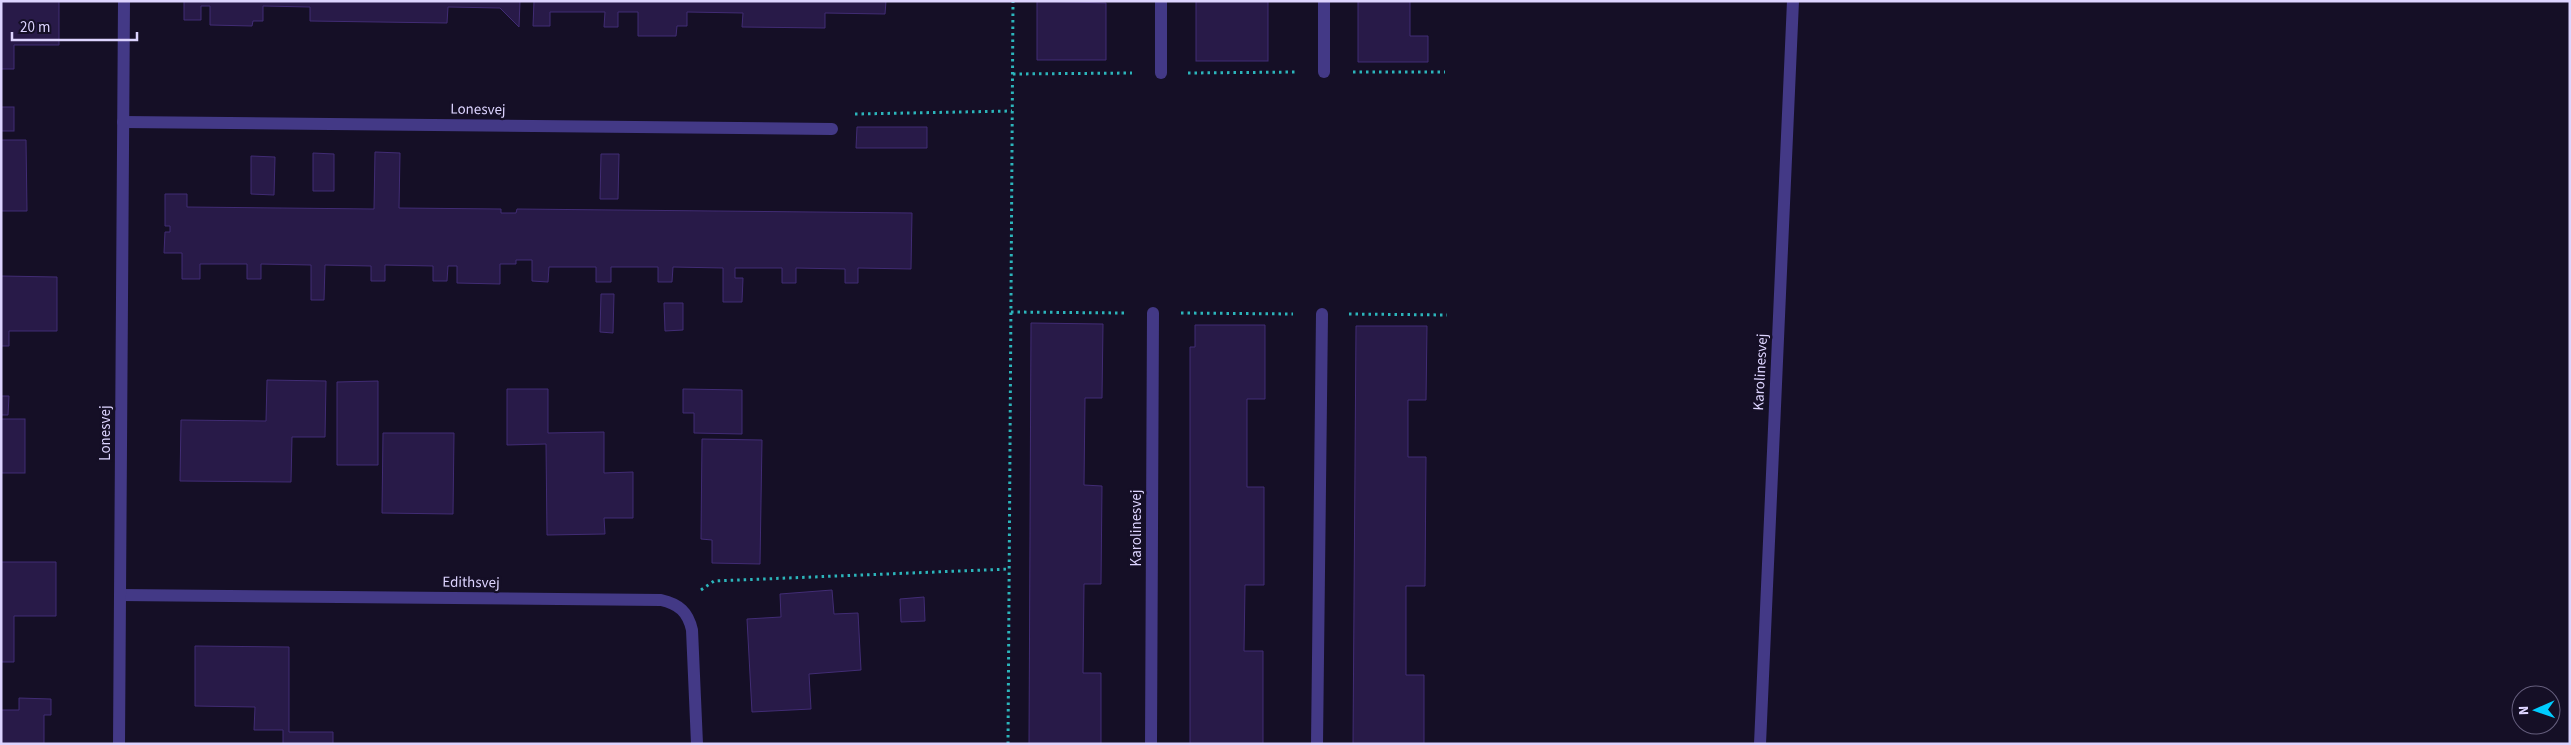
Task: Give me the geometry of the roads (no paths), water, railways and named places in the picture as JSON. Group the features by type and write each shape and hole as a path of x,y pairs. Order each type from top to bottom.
{"street":[{"name":"Lonesvej","path":"120,744 124,1"},
{"path":"1161,1 1161,73"},
{"path":"1324,1 1324,72"},
{"name":"Karolinesvej","path":"1760,744 1793,1"},
{"name":"Lonesvej","path":"123,122 832,129"},
{"name":"Karolinesvej","path":"1150,744 1153,313"},
{"path":"1317,744 1322,314"},
{"name":"Edithsvej","path":"120,595 661,600 672,602 690,618 697,744"}]}
